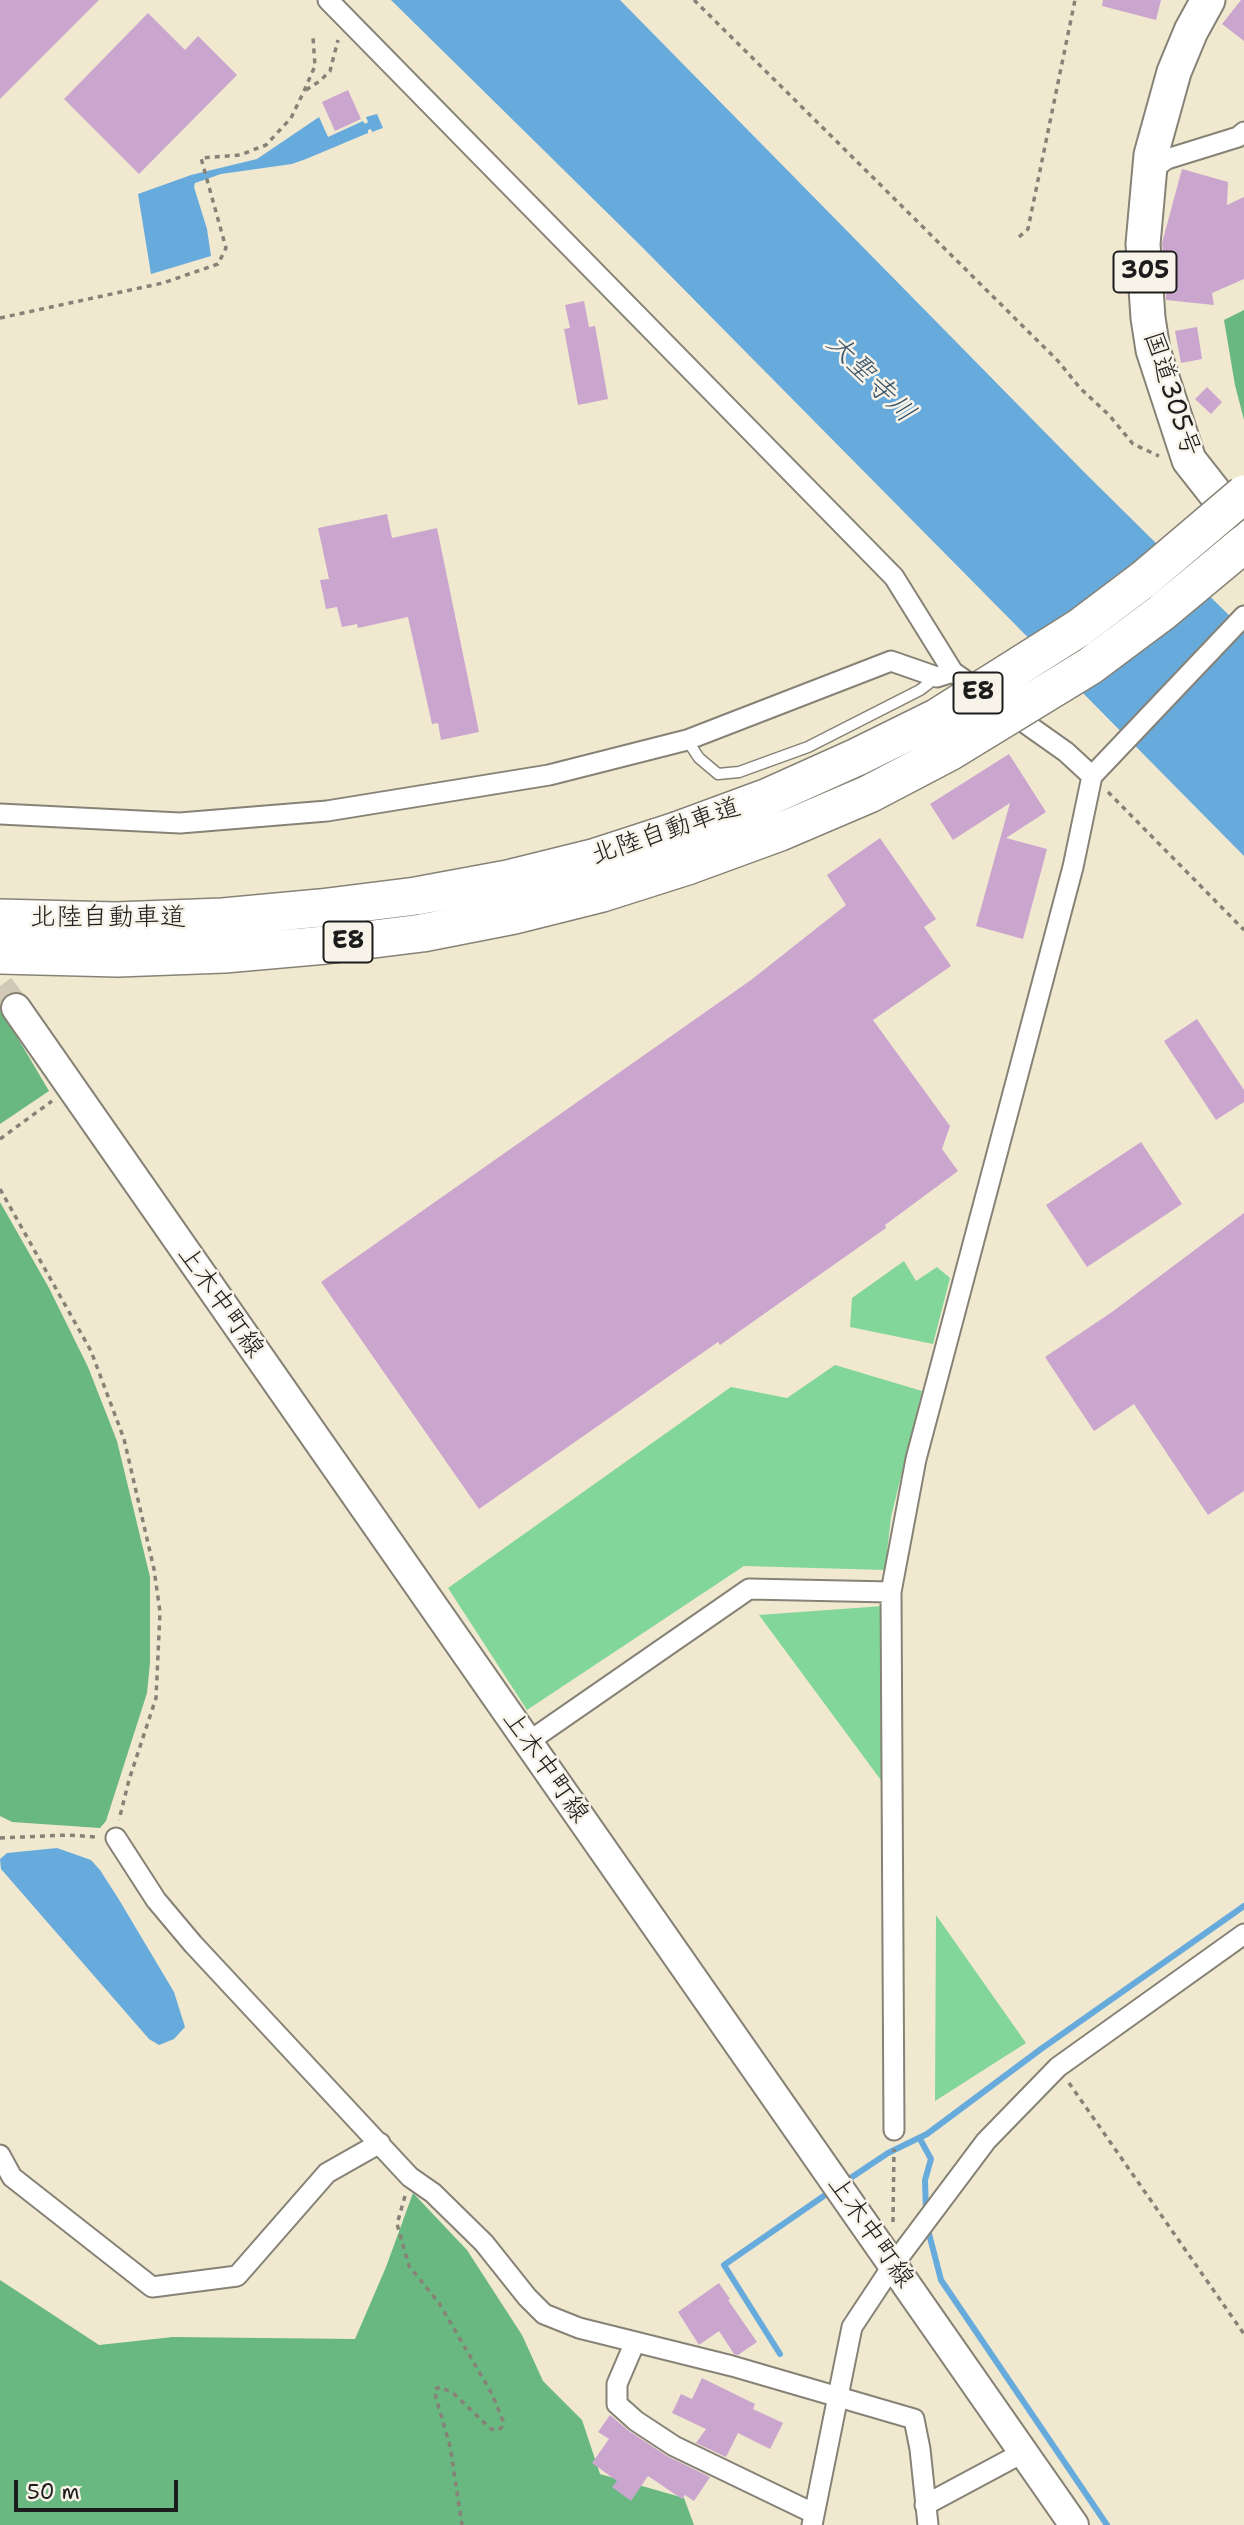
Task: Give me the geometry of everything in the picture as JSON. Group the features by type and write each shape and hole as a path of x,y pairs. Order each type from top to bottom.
{"highway":[{"name":"国道305号","path":"1208,0 1191,31 1174,72 1151,155 1143,244 1148,318 1153,350 1189,460 1244,530"},
{"name":"北陸自動車道","path":"0,918 116,920 223,917 402,898 520,876 593,858 676,831 768,797 949,710 1079,628 1144,579 1244,495"},
{"name":"北陸自動車道","path":"0,955 131,957 224,954 422,933 514,915 602,893 687,866 780,832 869,794 951,751 1090,666 1161,613 1244,544"}],"main road":[{"name":"上木中町線","path":"16,1008 1074,2525"}],"street":[{"path":"333,5 894,577 945,675"},
{"path":"1149,171 1167,159 1244,132"},
{"path":"894,2130 891,1592 916,1459 1073,867 1091,776 1244,616"},
{"path":"0,814 180,823 327,811 550,775 687,740 891,661 945,675 1066,752 1091,776"},
{"path":"528,1742 749,1589 891,1592"},
{"path":"116,1838 156,1900 193,1944 410,2177 433,2193 484,2243 544,2314 579,2328 839,2396 914,2419 920,2449 926,2515 1024,2452"},
{"path":"635,2342 617,2384 617,2404 636,2421 674,2446 812,2519 852,2327 893,2265 986,2141 1058,2067 1244,1934"},
{"path":"0,2155 12,2177 152,2287 237,2276 327,2174 380,2143"}],"lane":[{"path":"687,740 699,758 718,774 739,772 808,747 945,675"}],"path":[{"path":"694,0 1058,361 1133,444 1156,456 1189,460"},
{"path":"1019,237 1028,229 1075,0"},
{"path":"304,91 330,71 338,43 333,5"},
{"path":"0,318 163,283 218,264 226,248 201,158 240,155 266,145 290,118 315,66 313,37"},
{"path":"1091,776 1244,930"},
{"path":"0,1139 71,1089"},
{"path":"0,1189 91,1351 124,1439 154,1569 160,1612 156,1698 120,1814"},
{"path":"0,1838 68,1835 116,1838"},
{"path":"1058,2067 1244,2334"},
{"path":"893,2265 894,2130"},
{"path":"410,2177 397,2224 409,2266 439,2304 492,2394 503,2421 498,2430 491,2429 453,2393 440,2387 436,2389 436,2398 450,2446 463,2525"}],"green space":[{"path":"1244,310 1244,420 1224,320"},
{"path":"0,1008 49,1091 0,1124"},
{"path":"0,1202 49,1288 88,1367 117,1441 150,1577 150,1663 147,1693 106,1821 100,1828 12,1822 0,1816"},
{"path":"904,1261 916,1281 937,1267 950,1278 933,1344 850,1327 852,1298"},
{"path":"835,1365 922,1391 891,1517 885,1570 744,1566 527,1710 448,1588 731,1387 787,1398"},
{"path":"883,1606 886,1787 759,1615"},
{"path":"936,1915 1026,2043 935,2101"},
{"path":"413,2193 467,2250 522,2335 543,2381 582,2420 600,2474 684,2498 694,2525 0,2525 0,2280 99,2345 173,2337 355,2339 386,2267"}],"water":[{"name":"大聖寺川","path":"391,0 620,0 1087,475 1244,630 1244,856 642,247"},
{"path":"377,114 383,128 372,132 371,129 368,130 368,133 306,159 292,164 221,174 195,183 211,256 151,274 138,194 191,175 257,159 319,117 328,137 363,121 365,124 368,122 366,117"},
{"path":"57,1848 91,1860 118,1898 174,1992 185,2027 174,2039 159,2045 149,2039 1,1869 0,1859 7,1853"}],"building":[{"path":"0,0 99,0 0,99"},
{"path":"1103,0 1161,0 1156,20 1102,6"},
{"path":"1241,0 1244,0 1244,41 1222,24"},
{"path":"148,13 185,50 198,36 237,75 139,174 64,99"},
{"path":"348,90 361,119 335,131 322,102"},
{"path":"1182,169 1228,182 1227,205 1244,197 1244,279 1212,293 1214,305 1166,300 1166,263 1162,243"},
{"path":"584,301 589,327 595,326 608,399 578,405 564,329 570,328 565,305"},
{"path":"1197,327 1202,359 1181,363 1175,331"},
{"path":"1207,387 1222,402 1211,414 1195,399"},
{"path":"387,514 392,538 437,528 479,732 441,740 438,723 432,724 408,617 358,628 357,624 342,627 337,607 326,609 320,580 329,579 318,528"},
{"path":"1009,754 1046,812 1006,838 1047,849 1023,939 976,926 1010,803 953,840 930,804"},
{"path":"880,838 936,919 924,927 951,966 873,1020 950,1126 942,1149 958,1171 885,1225 886,1228 479,1509 321,1282 751,980 846,905 827,875"},
{"path":"1197,1019 1244,1090 1244,1102 1216,1120 1164,1041"},
{"path":"1141,1142 1182,1204 1087,1267 1046,1205"},
{"path":"1244,1213 1244,1491 1208,1515 1134,1404 1094,1431 1045,1357 1112,1312"},
{"path":"719,2283 757,2342 738,2355 734,2354 719,2331 699,2345 678,2312"},
{"path":"702,2378 755,2404 753,2409 783,2423 770,2449 738,2433 726,2457 696,2443 706,2429 672,2413 681,2394 692,2399"},
{"path":"610,2415 667,2456 710,2477 694,2501 685,2495 682,2499 648,2476 631,2501 612,2487 617,2481 592,2463 609,2439 598,2432"}],"waterway":[{"path":"843,2183 888,2153 927,2134 1041,2049 1244,1906"},
{"path":"920,2139 931,2159 925,2180 926,2212"},
{"path":"780,2354 724,2265 831,2191"},
{"path":"927,2226 941,2280 1107,2525"}],"tunnel":[{"path":"0,986 16,1008"}]}
